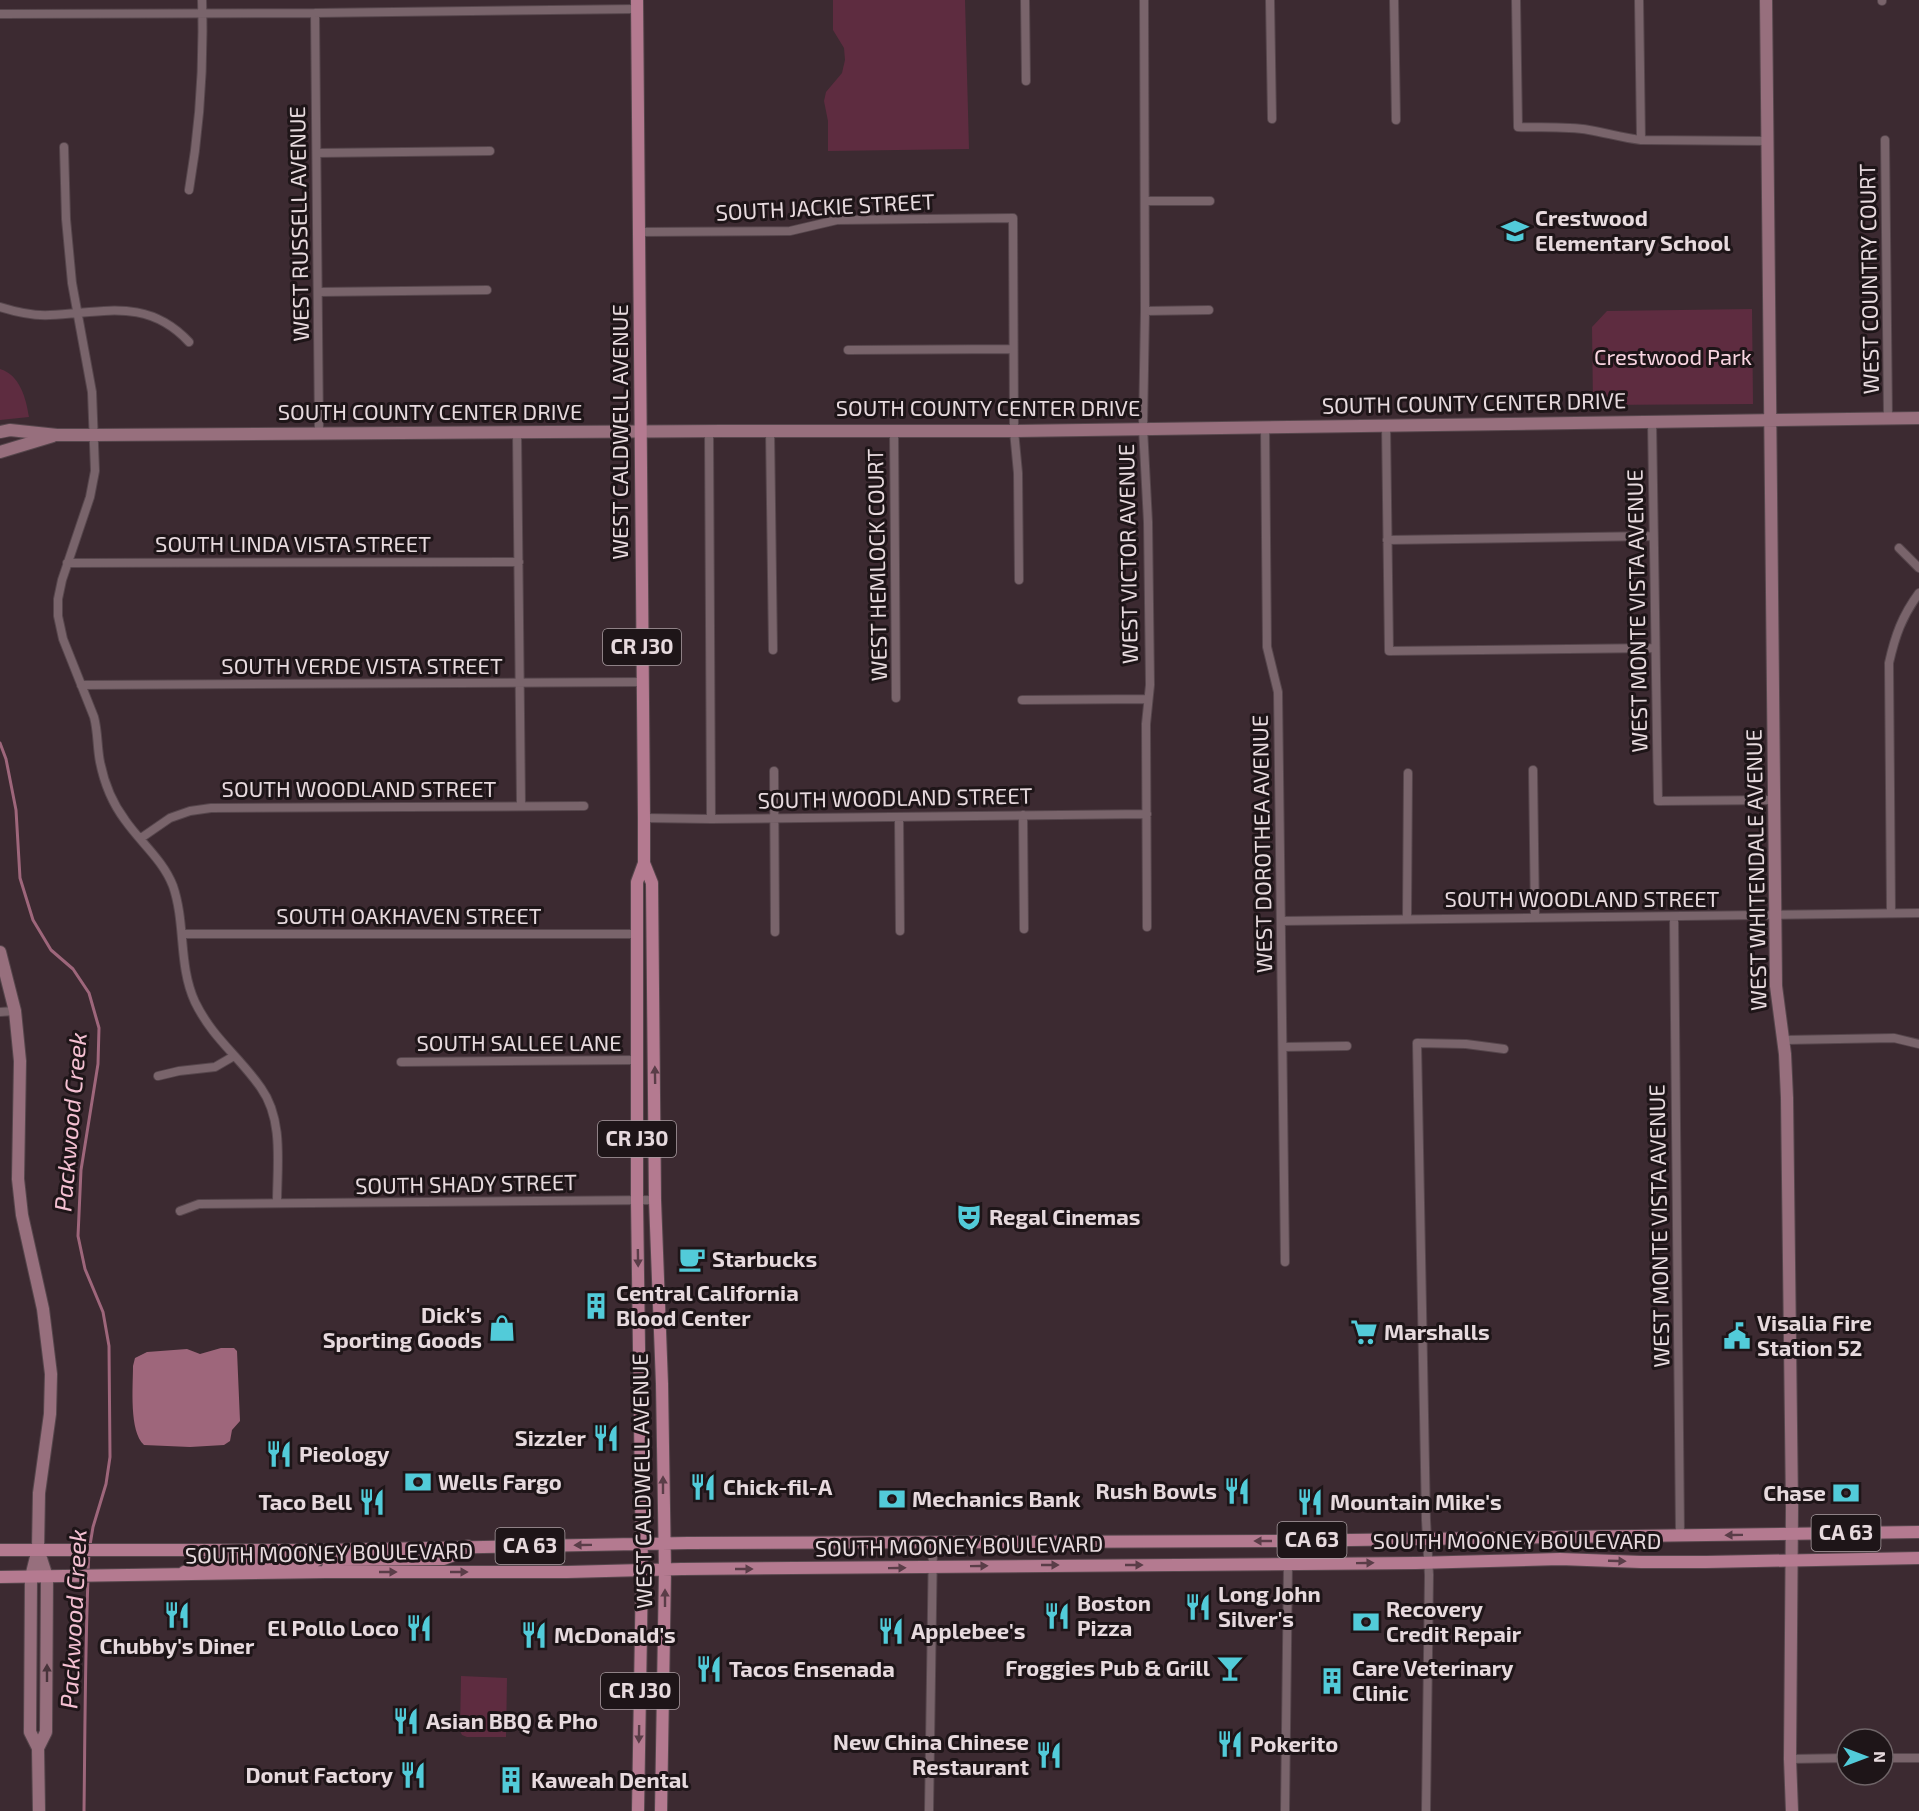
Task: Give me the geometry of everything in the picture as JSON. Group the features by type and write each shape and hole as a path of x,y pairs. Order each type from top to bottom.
{"main road":[{"name":"WEST CALDWELL AVENUE","path":"637,5 644,818 644,863 637,882 637,1200 642,1570 638,1811"},
{"name":"WEST CALDWELL AVENUE","path":"644,863 652,883 655,1200 662,1384 665,1570 662,1811"},
{"path":"637,934 644,936 646,942 647,1012 654,1035"},
{"name":"SOUTH MOONEY BOULEVARD","path":"0,1550 325,1550 641,1544 1427,1539 1919,1532"},
{"path":"326,1572 329,1565 336,1560 443,1559 454,1556 468,1546"},
{"path":"177,1575 208,1562 315,1561 321,1558 325,1550"},
{"name":"SOUTH MOONEY BOULEVARD","path":"0,1578 326,1572 567,1572 1560,1559 1641,1562 1919,1558"}],"street":[{"path":"189,190 197,142 202,80 202,0"},
{"path":"1025,0 1026,81"},
{"name":"WEST VICTOR AVENUE","path":"1144,0 1143,428 1148,522 1150,685 1148,699 1147,927"},
{"path":"1270,0 1272,118"},
{"path":"1394,0 1396,120"},
{"path":"1516,0 1518,128 1571,128 1641,140 1767,141"},
{"path":"1639,0 1641,140"},
{"name":"WEST WHITENDALE AVENUE","path":"1766,0 1776,986 1784,1040 1787,1140 1792,1534 1790,1759 1792,1811"},
{"path":"0,14 315,14 637,5"},
{"name":"WEST RUSSELL AVENUE","path":"315,14 319,433"},
{"name":"WEST COUNTRY COURT","path":"1885,141 1888,418"},
{"path":"64,147 66,219 72,284 92,392 94,435 93,484 67,563 58,599 58,616 63,639 94,717 100,762 114,801 125,821 159,859 172,885 180,913 187,977 193,997 204,1020 217,1038 262,1089 272,1112 277,1136 277,1203"},
{"path":"317,153 490,152"},
{"path":"1145,201 1210,201"},
{"name":"SOUTH JACKIE STREET","path":"639,232 790,231 837,220 1013,218 1013,348"},
{"path":"319,292 487,290"},
{"path":"0,307 15,312 48,315 101,310 128,311 158,318 177,329 189,342"},
{"path":"1145,311 1209,310"},
{"path":"848,350 1013,348 1019,580"},
{"name":"SOUTH COUNTY CENTER DRIVE","path":"5,431 94,435 770,430 1014,431 1919,417"},
{"name":"WEST MONTE VISTA AVENUE","path":"1652,421 1658,801 1775,800"},
{"path":"1386,425 1389,651 1655,648"},
{"name":"WEST DOROTHEA AVENUE","path":"1265,427 1267,647 1278,692 1285,1262"},
{"path":"770,430 773,650"},
{"path":"709,431 711,819"},
{"name":"WEST HEMLOCK COURT","path":"894,431 896,698"},
{"path":"517,433 521,806"},
{"name":"SOUTH COUNTY CENTER DRIVE","path":"5,450 57,435"},
{"path":"1387,540 1653,536"},
{"path":"1899,548 1919,568"},
{"name":"SOUTH LINDA VISTA STREET","path":"67,563 519,562"},
{"path":"1891,913 1889,663 1894,640 1905,613 1919,593"},
{"name":"SOUTH VERDE VISTA STREET","path":"81,685 642,682"},
{"path":"1022,700 1148,699"},
{"path":"1533,770 1536,917"},
{"path":"774,771 775,932"},
{"path":"1407,918 1408,773"},
{"name":"SOUTH WOODLAND STREET","path":"141,838 170,818 211,808 584,806"},
{"name":"SOUTH WOODLAND STREET","path":"644,818 1147,814"},
{"path":"1023,815 1024,930"},
{"path":"899,817 900,931"},
{"name":"SOUTH WOODLAND STREET","path":"1282,921 1919,913"},
{"name":"WEST MONTE VISTA AVENUE","path":"1674,917 1680,1536"},
{"name":"SOUTH OAKHAVEN STREET","path":"182,934 637,934"},
{"path":"0,952 15,1011 20,1060 18,1179 22,1215 46,1327 51,1374 50,1406 39,1493 38,1549 31,1577 30,1732 38,1748 39,1811"},
{"path":"0,1012 15,1011"},
{"path":"1784,1040 1894,1038 1919,1044"},
{"path":"1426,1811 1429,1562 1417,1043 1466,1044 1504,1049"},
{"path":"1282,1047 1347,1046"},
{"path":"158,1076 215,1067 234,1056"},
{"name":"SOUTH SALLEE LANE","path":"402,1062 636,1060"},
{"name":"SOUTH SHADY STREET","path":"180,1211 199,1204 655,1200"},
{"path":"929,1811 933,1542"},
{"path":"38,1549 47,1577 46,1732 38,1748"},
{"path":"1285,1811 1288,1564"},
{"path":"1790,1759 1835,1758"},
{"path":"1895,1758 1919,1758"}],"green space":[{"path":"833,0 965,0 969,149 828,151 828,121 824,101 826,92 842,73 845,60 844,48 833,30"},
{"name":"Crestwood Park","path":"1752,309 1753,404 1593,405 1592,327 1607,311"},
{"path":"0,369 13,376 21,388 29,417 0,420"},
{"path":"461,1676 507,1678 506,1737 462,1735 460,1731"}],"shaded area":[{"path":"221,1348 234,1348 237,1351 240,1421 232,1430 230,1441 224,1445 190,1447 144,1445 139,1438 134,1419 133,1366 135,1358 147,1352 187,1349 200,1354"}],"waterway":[{"name":"Packwood Creek","path":"0,743 6,759 16,810 20,878 33,920 51,950 73,969 89,993 99,1028 98,1064 81,1170 78,1236 85,1269 103,1312 109,1346 110,1457 106,1484 90,1545"},
{"name":"Packwood Creek","path":"88,1572 89,1552"},
{"name":"Packwood Creek","path":"84,1811 88,1579"}],"place":[{"name":"Crestwood Elementary School","path":"1515,231"},
{"name":"Regal Cinemas","path":"969,1217"},
{"name":"Starbucks","path":"692,1259"},
{"name":"Central California Blood Center","path":"596,1306"},
{"name":"Dick's Sporting Goods","path":"502,1328"},
{"name":"Marshalls","path":"1364,1332"},
{"name":"Visalia Fire Station 52","path":"1737,1336"},
{"name":"Sizzler","path":"606,1438"},
{"name":"Pieology","path":"279,1454"},
{"name":"Wells Fargo","path":"418,1482"},
{"name":"Chick-fil-A","path":"703,1487"},
{"name":"Rush Bowls","path":"1237,1491"},
{"name":"Chase","path":"1846,1493"},
{"name":"Mechanics Bank","path":"892,1499"},
{"name":"Taco Bell","path":"372,1502"},
{"name":"Mountain Mike's","path":"1310,1502"},
{"name":"Long John Silver's","path":"1198,1607"},
{"name":"Chubby's Diner","path":"177,1615"},
{"name":"Boston Pizza","path":"1057,1616"},
{"name":"Recovery Credit Repair","path":"1366,1622"},
{"name":"El Pollo Loco","path":"419,1628"},
{"name":"Applebee's","path":"891,1631"},
{"name":"McDonald's","path":"534,1635"},
{"name":"Froggies Pub & Grill","path":"1230,1668"},
{"name":"Tacos Ensenada","path":"709,1669"},
{"name":"Care Veterinary Clinic","path":"1332,1681"},
{"name":"Asian BBQ & Pho","path":"406,1721"},
{"name":"Pokerito","path":"1230,1744"},
{"name":"New China Chinese Restaurant","path":"1049,1755"},
{"name":"Donut Factory","path":"413,1775"},
{"name":"Kaweah Dental","path":"511,1780"}]}
